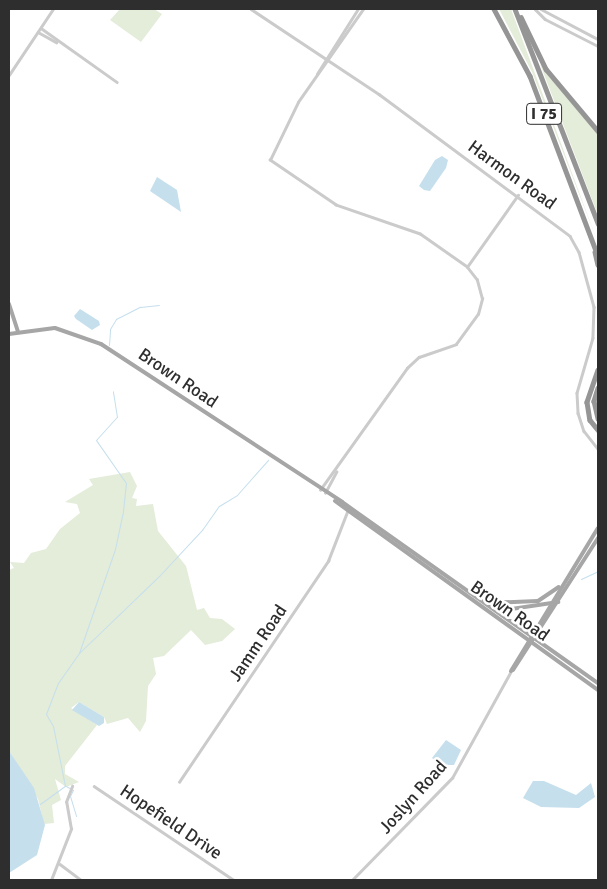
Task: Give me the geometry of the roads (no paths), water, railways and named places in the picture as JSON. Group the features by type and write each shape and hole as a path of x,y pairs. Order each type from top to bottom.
{"highway":[{"name":"I 75","path":"494,9 530,76 598,256"},
{"name":"I 75","path":"515,9 598,223"},
{"path":"515,9 546,69 598,131"},
{"path":"594,246 598,265"},
{"path":"598,370 587,402 590,420 598,430"},
{"path":"598,388 594,402 598,419"}],"main road":[{"path":"9,304 18,331"},
{"name":"Brown Road","path":"9,334 18,331 56,328 93,340 325,493 395,548 528,639 556,661 597,686"},
{"name":"Brown Road","path":"334,500 351,508 531,634 597,686"},
{"path":"347,512 351,508"},
{"name":"Joslyn Road","path":"511,671 549,604 598,528"},
{"name":"Joslyn Road","path":"511,671 533,643 598,538"},
{"path":"395,548 426,566 430,565"},
{"path":"483,601 504,605 538,600 561,586"},
{"path":"486,610 498,611 549,604 560,599"}],"street":[{"path":"9,75 53,9"},
{"name":"Harmon Road","path":"251,9 325,58 565,230 579,252 591,291 594,324 577,402 584,432 598,449"},
{"path":"320,490 336,471 407,368 420,357 456,344 478,314 480,289 467,267 415,231 336,205 271,163 276,144 325,58 358,9"},
{"path":"317,74 329,61 364,9"},
{"path":"535,9 545,19 598,46"},
{"path":"541,9 598,39"},
{"path":"41,28 58,42 117,82"},
{"path":"38,32 58,42"},
{"path":"467,267 518,195"},
{"path":"325,493 336,471"},
{"name":"Jamm Road","path":"179,782 331,556 347,512"},
{"name":"Joslyn Road","path":"352,880 452,778 511,671"},
{"path":"51,880 60,864 71,829 66,802 72,786"},
{"name":"Hopefield Drive","path":"94,786 234,880"},
{"path":"60,864 81,880"}],"water":[{"path":"442,156 448,160 446,168 430,191 424,190 419,186 435,160"},
{"path":"157,177 177,190 181,212 150,191"},
{"path":"80,309 99,321 100,325 92,330 76,319 74,316"},
{"path":"79,702 104,717 104,723 99,726 72,710"},
{"path":"446,740 461,750 454,765 441,765 432,758"},
{"path":"9,751 34,788 45,825 37,855 9,873"},
{"path":"533,781 544,781 576,795 591,783 595,797 579,808 541,807 523,798"}],"waterway":[{"path":"109,345 110,329 116,319 140,307 159,305"},
{"path":"79,653 115,549 123,511 126,483 96,440 117,417 113,391"},
{"path":"65,786 53,726 46,714 58,683 79,653 160,575 202,530 219,506 237,495 268,460"},
{"path":"581,579 598,571"},
{"path":"40,804 65,786"},
{"path":"66,786 73,790 70,796 76,816"}]}
